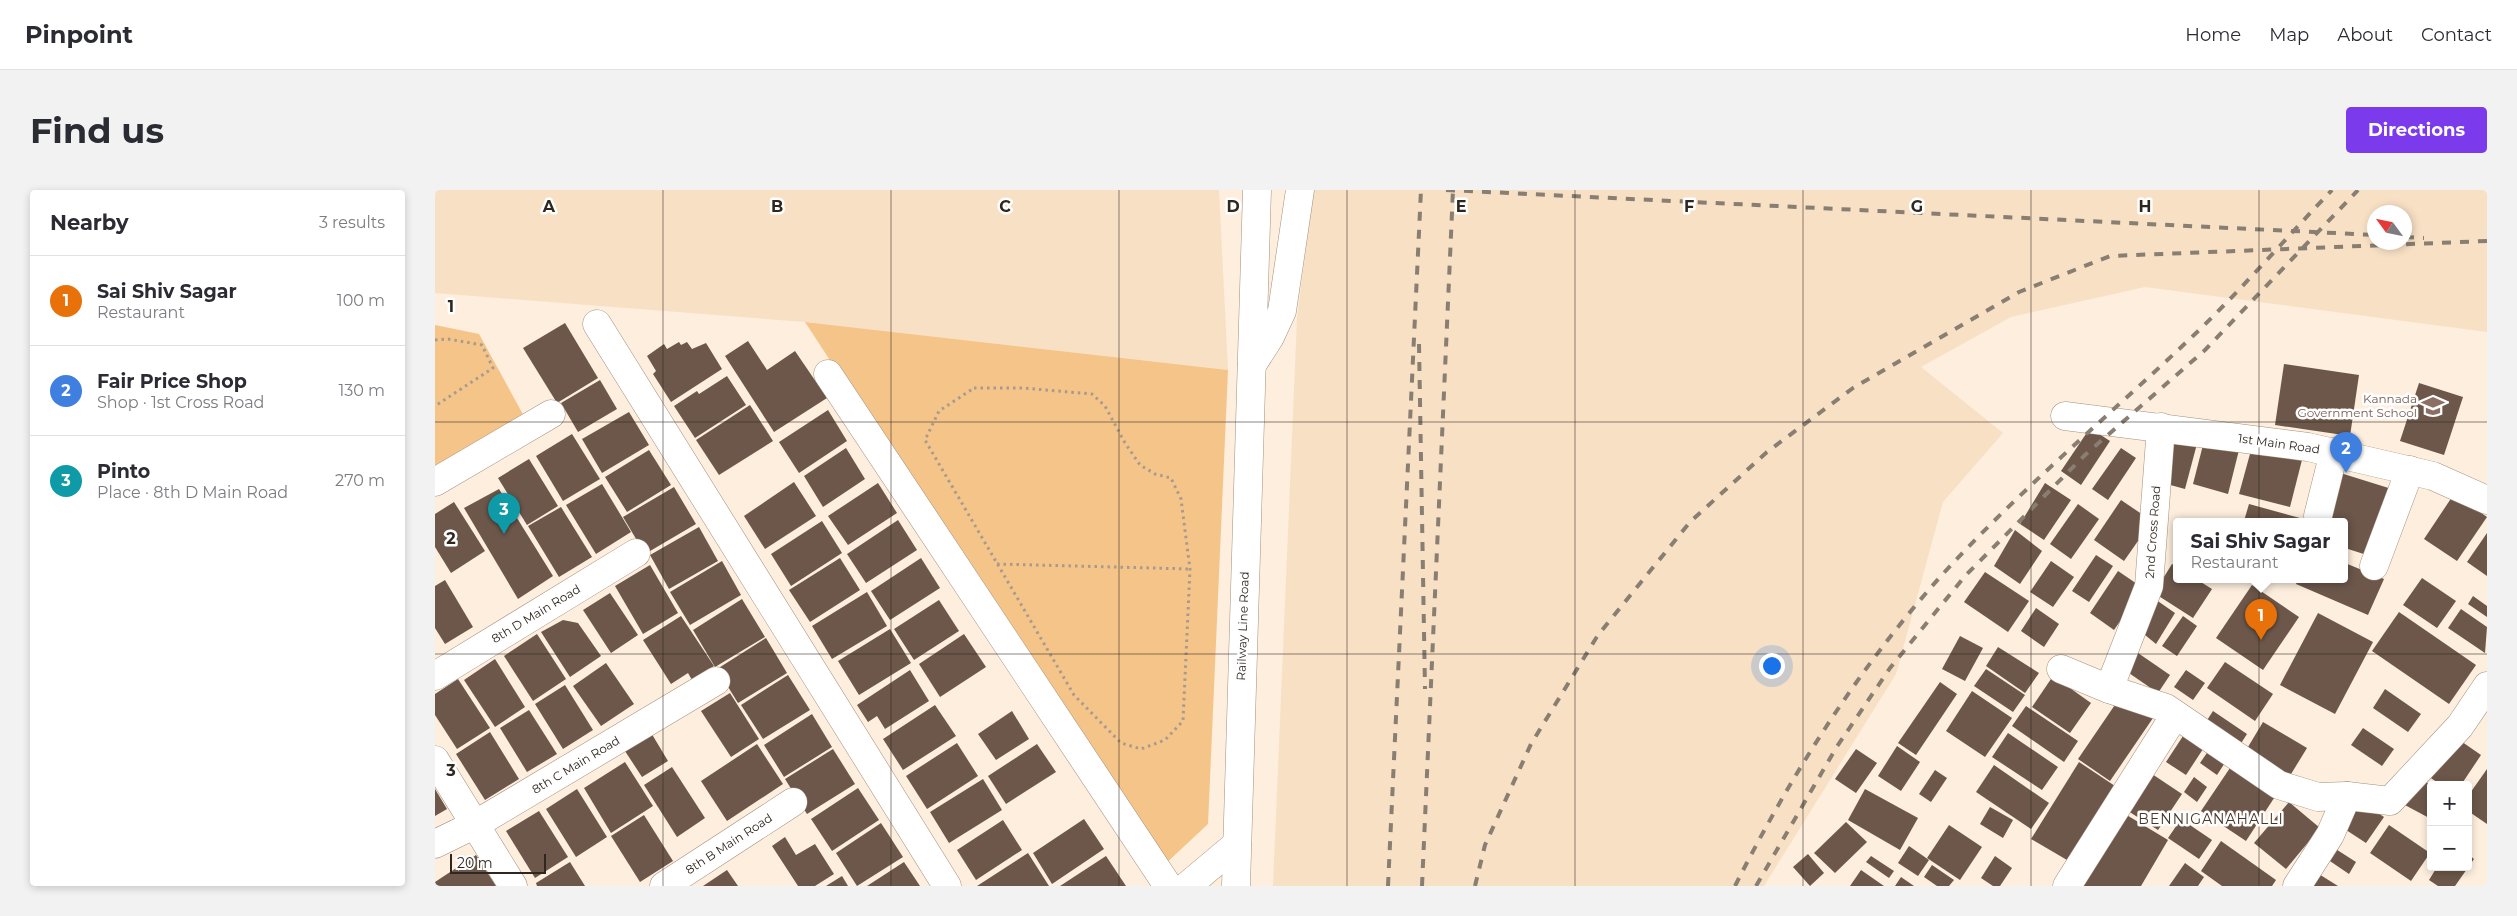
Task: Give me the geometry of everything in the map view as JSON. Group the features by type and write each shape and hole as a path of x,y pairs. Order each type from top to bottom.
{"street":[{"name":"Railway Line Road","path":"1236,886 1257,190"},
{"path":"1251,367 1270,337 1282,311 1300,190"},
{"path":"597,324 947,886"},
{"path":"828,374 1168,886"},
{"path":"435,482 551,414"},
{"name":"1st Main Road","path":"2065,416 2132,426 2161,427 2308,446 2433,476 2487,500"},
{"name":"2nd Cross Road","path":"2109,689 2149,586 2161,427"},
{"path":"2318,516 2334,452"},
{"path":"2374,566 2410,470"},
{"name":"8th D Main Road","path":"435,676 636,553"},
{"path":"2061,669 2109,689 2166,708 2279,786 2318,797 2347,796 2390,801 2460,726 2487,686"},
{"name":"8th C Main Road","path":"435,844 476,824 716,681"},
{"path":"2067,886 2175,715"},
{"path":"435,760 513,886"},
{"path":"2297,886 2330,835 2347,796"},
{"name":"8th B Main Road","path":"664,886 793,802"},
{"path":"1187,886 1237,844"}],"path":[{"path":"435,340 448,339 482,345 493,368 435,406"},
{"path":"974,388 1023,388 1092,394 1105,406 1125,444 1140,465 1155,474 1171,478 1181,499 1190,569 1183,721 1165,740 1141,749 1121,742 1074,695 925,440 939,411 974,388"},
{"path":"997,564 1190,569"}],"shaded area":[{"path":"435,190 1219,190 1228,370 805,322 435,293"},
{"path":"1313,190 2487,190 2487,332 2145,287 2011,317 1921,367 2003,433 1943,502 1896,674 1764,886 1273,886 1297,319"},
{"path":"805,322 1228,370 1208,824 1161,868"},
{"path":"435,325 479,334 525,418 435,473"}],"building":[{"path":"565,323 598,378 557,403 523,348"},
{"path":"748,341 767,370 795,351 827,398 774,432 725,356"},
{"path":"679,342 681,345 687,342 692,349 706,343 722,369 671,402 653,374 656,371 647,356 664,344 667,349"},
{"path":"2284,364 2359,375 2350,436 2275,425"},
{"path":"727,376 746,405 695,438 674,406 697,391 699,394"},
{"path":"600,380 617,409 578,432 561,403"},
{"path":"2419,383 2463,397 2444,455 2400,441"},
{"path":"750,405 773,441 719,475 696,440"},
{"path":"828,410 847,441 799,473 779,442"},
{"path":"629,412 649,445 602,473 582,439"},
{"path":"2090,428 2110,441 2081,485 2061,471"},
{"path":"572,434 600,479 563,501 536,456"},
{"path":"2176,434 2198,440 2185,489 2163,483"},
{"path":"2204,441 2239,450 2228,494 2193,484"},
{"path":"2253,443 2303,456 2290,507 2239,494"},
{"path":"846,448 865,479 823,507 804,476"},
{"path":"2121,448 2136,458 2108,500 2092,489"},
{"path":"649,450 671,485 627,512 605,477"},
{"path":"529,459 558,506 527,525 498,478"},
{"path":"2334,471 2395,490 2373,557 2348,549 2348,518 2320,518"},
{"path":"794,482 816,516 765,549 744,516"},
{"path":"878,483 897,513 848,545 828,516"},
{"path":"2045,483 2071,500 2044,540 2020,524"},
{"path":"602,484 631,532 596,554 566,505"},
{"path":"674,487 696,524 645,554 623,517"},
{"path":"499,489 553,576 518,599 464,508"},
{"path":"2454,494 2487,517 2457,561 2424,539"},
{"path":"2121,500 2152,521 2124,561 2094,540"},
{"path":"454,502 485,551 451,573 435,547 435,514"},
{"path":"2078,504 2099,519 2071,559 2050,544"},
{"path":"2249,504 2300,518 2245,518"},
{"path":"561,507 592,557 559,577 528,526"},
{"path":"898,520 917,550 866,583 847,554"},
{"path":"822,521 842,553 791,586 771,554"},
{"path":"699,527 718,561 669,589 650,555"},
{"path":"2015,530 2042,551 2020,584 1994,566"},
{"path":"2487,533 2487,576 2467,562"},
{"path":"2096,555 2113,566 2089,602 2072,591"},
{"path":"840,558 860,590 810,622 789,590"},
{"path":"921,558 940,588 890,620 871,591"},
{"path":"722,561 741,595 690,625 670,592"},
{"path":"2051,561 2074,577 2053,607 2030,592"},
{"path":"2172,564 2173,583 2202,583 2212,589 2193,618 2154,593"},
{"path":"2348,564 2384,579 2368,615 2296,584 2348,583"},
{"path":"650,565 678,613 643,634 615,586"},
{"path":"2118,571 2143,588 2114,630 2090,613"},
{"path":"1985,572 2029,601 2008,632 1964,602"},
{"path":"2422,578 2456,601 2437,628 2403,605"},
{"path":"445,580 473,627 445,644 435,628 435,586"},
{"path":"2252,585 2299,617 2263,670 2216,638"},
{"path":"867,592 887,626 832,659 812,626"},
{"path":"610,593 638,635 611,653 583,610"},
{"path":"2473,596 2487,606 2487,617 2468,604"},
{"path":"2152,597 2175,613 2156,644 2139,630"},
{"path":"742,599 765,637 715,667 693,630"},
{"path":"939,600 959,631 914,660 894,629"},
{"path":"2036,608 2059,624 2044,647 2021,631"},
{"path":"2461,609 2487,627 2485,653 2448,628"},
{"path":"2399,612 2476,665 2449,704 2372,651"},
{"path":"2318,613 2373,642 2335,714 2280,685"},
{"path":"681,616 714,666 692,680 688,673 671,684 643,640"},
{"path":"2183,616 2197,626 2177,656 2162,646"},
{"path":"563,620 578,623 601,656 570,677 541,632"},
{"path":"890,629 911,663 859,695 838,661"},
{"path":"537,634 566,679 533,701 504,656"},
{"path":"964,634 986,667 940,697 919,664"},
{"path":"1960,636 1983,648 1965,681 1942,669"},
{"path":"766,638 787,673 738,703 717,669"},
{"path":"1998,647 2039,673 2025,693 1986,666"},
{"path":"2138,653 2170,675 2158,693 2126,671"},
{"path":"495,659 525,707 495,727 464,680"},
{"path":"2225,662 2273,694 2255,721 2207,688"},
{"path":"606,663 634,704 601,726 573,686"},
{"path":"1986,669 2025,695 2013,712 1974,686"},
{"path":"910,670 929,701 885,729 877,716 868,722 857,705"},
{"path":"2186,670 2205,683 2193,700 2174,687"},
{"path":"788,675 810,710 763,739 741,705"},
{"path":"2053,676 2091,703 2070,733 2032,707"},
{"path":"458,679 490,728 457,749 435,715 435,694"},
{"path":"1940,682 1957,694 1916,755 1898,743"},
{"path":"565,685 593,730 563,749 535,704"},
{"path":"2385,689 2421,714 2408,732 2373,708"},
{"path":"1972,691 2012,718 1985,757 1946,731"},
{"path":"730,693 759,739 731,757 701,711"},
{"path":"2121,696 2153,718 2110,781 2078,759"},
{"path":"935,705 956,736 903,770 883,739"},
{"path":"2026,706 2078,741 2064,762 2012,726"},
{"path":"529,710 557,754 527,772 500,728"},
{"path":"1012,711 1029,739 996,760 978,734"},
{"path":"2213,711 2247,734 2236,751 2202,728"},
{"path":"812,714 832,747 784,777 764,745"},
{"path":"2263,722 2307,748 2288,779 2245,752"},
{"path":"2363,728 2394,749 2382,766 2351,745"},
{"path":"650,731 668,761 642,777 623,748"},
{"path":"490,732 519,779 485,800 456,754"},
{"path":"2008,733 2058,767 2042,790 1992,757"},
{"path":"2185,733 2205,746 2186,775 2166,762"},
{"path":"2455,737 2481,755 2464,781 2435,781 2428,776"},
{"path":"957,743 978,776 927,809 906,776"},
{"path":"757,744 783,784 727,821 701,781"},
{"path":"1037,744 1056,772 1006,804 988,776"},
{"path":"2213,744 2230,755 2217,775 2200,763"},
{"path":"1897,746 1920,762 1901,791 1878,776"},
{"path":"833,749 855,784 807,814 785,779"},
{"path":"1856,749 1877,763 1856,793 1835,779"},
{"path":"625,762 653,806 611,833 584,788"},
{"path":"2079,762 2115,786 2067,860 2031,839"},
{"path":"2234,762 2278,792 2246,841 2201,811"},
{"path":"1994,765 2049,803 2031,829 1976,792"},
{"path":"672,767 705,818 677,837 644,785"},
{"path":"2487,769 2487,824 2472,814 2472,790"},
{"path":"1935,770 1947,778 1931,802 1919,794"},
{"path":"2152,774 2182,794 2158,830 2128,811"},
{"path":"2194,777 2207,787 2197,802 2184,792"},
{"path":"2420,778 2427,782 2427,817 2403,804"},
{"path":"983,779 1002,810 949,843 930,812"},
{"path":"858,788 879,820 832,851 811,819"},
{"path":"435,789 447,809 435,816"},
{"path":"577,789 607,837 576,857 546,809"},
{"path":"1865,789 1918,818 1900,850 1848,820"},
{"path":"2354,797 2384,817 2366,843 2337,824"},
{"path":"2289,802 2320,828 2286,869 2254,843"},
{"path":"1990,807 2013,820 2003,838 1980,824"},
{"path":"539,811 568,857 535,878 506,831"},
{"path":"2125,814 2168,840 2141,886 2082,886"},
{"path":"644,815 673,861 640,882 611,836"},
{"path":"1084,819 1104,849 1052,884 1033,853"},
{"path":"2181,819 2212,840 2199,859 2168,838"},
{"path":"1003,820 1022,850 976,880 957,850"},
{"path":"1846,822 1867,842 1835,873 1814,853"},
{"path":"881,823 903,857 857,886 836,853"},
{"path":"1949,825 1982,847 1960,880 1927,858"},
{"path":"2389,825 2427,851 2427,857 2411,881 2370,853"},
{"path":"785,837 796,855 815,844 834,874 815,886 798,886 772,846"},
{"path":"2221,841 2276,880 2272,886 2222,886 2201,871"},
{"path":"1909,846 1929,860 1918,876 1898,863"},
{"path":"2331,846 2356,862 2349,874 2324,857"},
{"path":"1028,853 1049,886 977,886"},
{"path":"1808,854 1824,873 1810,886 1793,867"},
{"path":"476,855 496,886 435,886 435,882"},
{"path":"1106,856 1126,886 1060,886"},
{"path":"1871,856 1894,871 1889,878 1866,862"},
{"path":"1995,856 2012,868 2000,886 1993,886 1981,878"},
{"path":"570,862 585,886 537,886 536,883"},
{"path":"904,862 920,886 867,886"},
{"path":"2185,863 2204,877 2198,886 2169,886"},
{"path":"1932,865 1954,880 1949,886 1937,886 1924,877"},
{"path":"727,870 738,886 703,886"},
{"path":"1861,870 1884,886 1850,886"},
{"path":"2314,871 2338,886 2304,886"},
{"path":"2435,871 2466,871 2455,886 2438,886 2429,880"},
{"path":"842,876 848,886 826,886"},
{"path":"1901,877 1914,886 1895,886"}],"railway":[{"path":"1388,886 1421,190"},
{"path":"1446,190 2367,235"},
{"path":"1422,886 1453,190"},
{"path":"1735,886 1781,801 1832,718 1889,638 1920,600 1952,564 2011,505 2212,318 2332,190"},
{"path":"1756,886 1836,748 1890,668 1965,576 2085,455 2205,350 2358,190"},
{"path":"2412,237 2424,238"},
{"path":"1475,886 1485,845 1531,744 1598,635 1690,522 1767,452 1853,388 2019,292 2110,256 2487,241"},
{"path":"1419,344 1425,689"}],"place":[{"name":"Kannada Government School","path":"2433,406"},
{"name":"Fair Price Shop","path":"2346,473"},
{"name":"Pinto","path":"504,534"},
{"name":"Sai Shiv Sagar","path":"2261,640"}],"district":[{"name":"BENNIGANAHALLI","path":"2211,819"}]}
